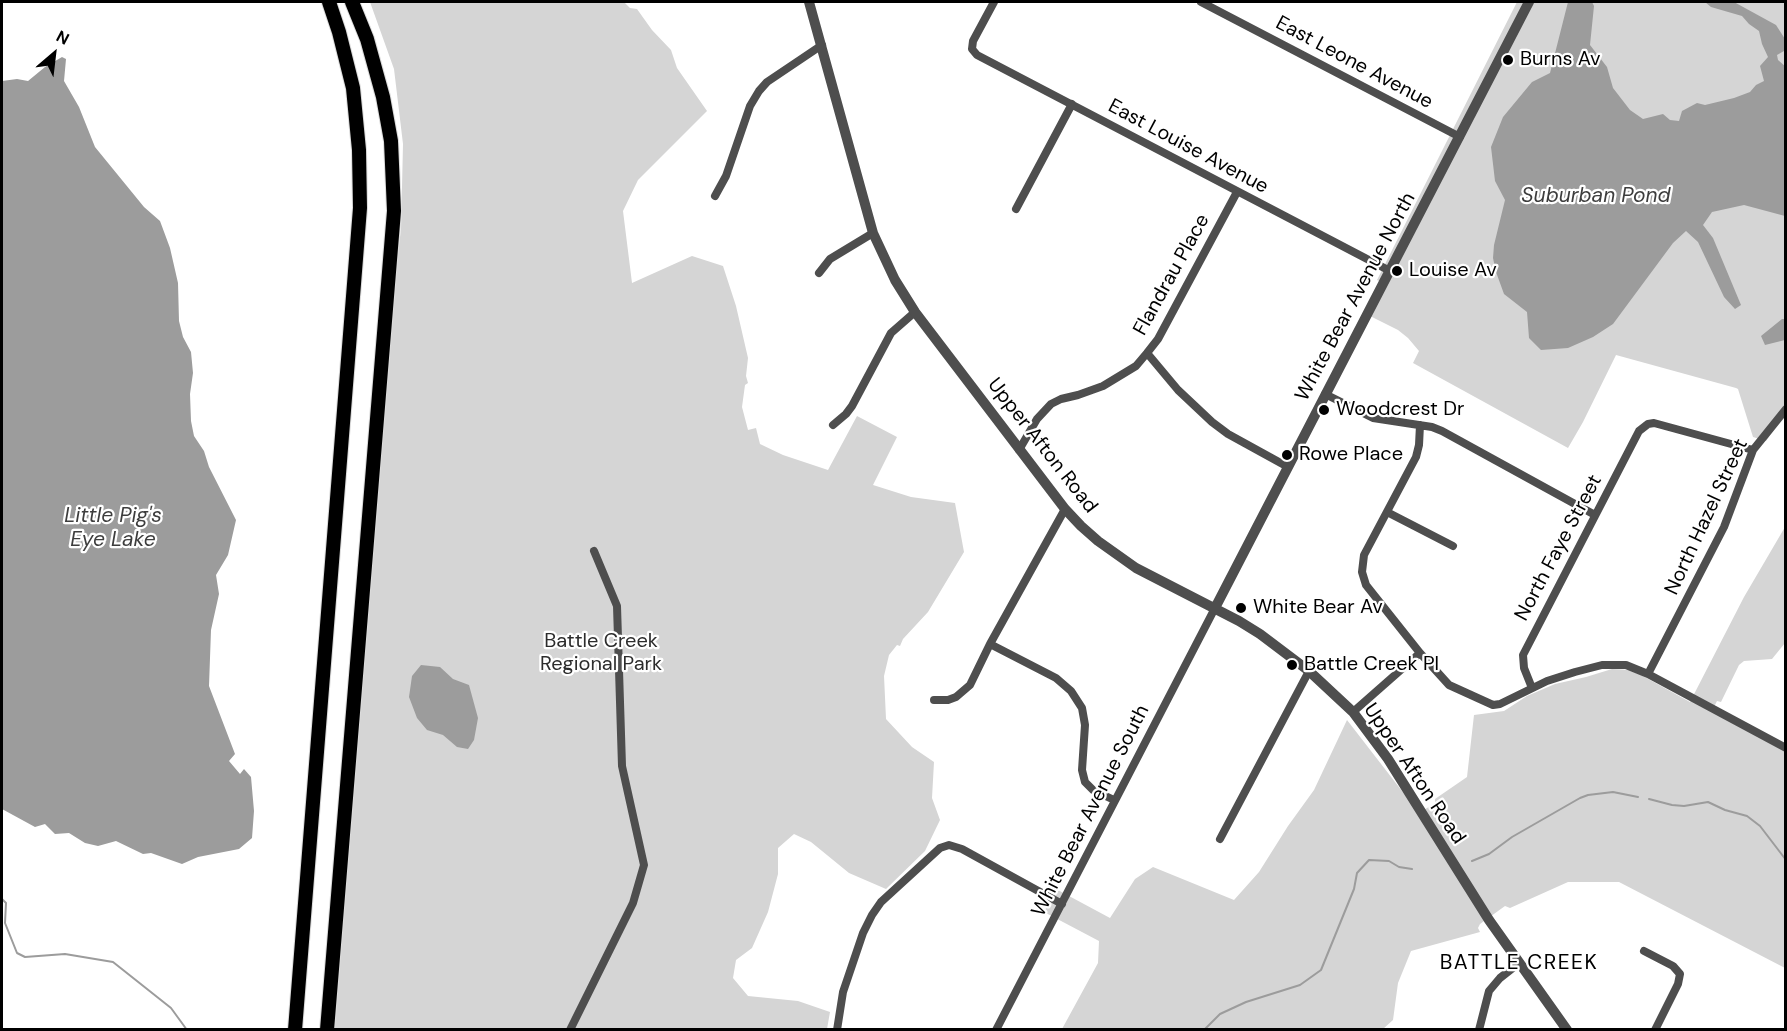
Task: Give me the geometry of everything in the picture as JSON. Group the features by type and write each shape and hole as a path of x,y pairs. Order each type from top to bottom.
{"highway":[{"path":"295,1029 360,208 359,150 353,88 343,44 329,2"},
{"path":"327,1029 394,211 391,141 383,97 367,39 352,2"}],"street":[{"name":"Upper Afton Road","path":"809,2 873,233 895,280 915,312 1065,509 1098,541 1136,568 1215,608 1260,634 1309,671 1353,712 1388,759 1483,911 1567,1029"},
{"name":"East Louise Avenue","path":"994,2 973,41 972,49 977,55 1390,271"},
{"name":"East Leone Avenue","path":"1201,2 1460,137"},
{"name":"White Bear Avenue North","path":"1215,608 1528,2"},
{"path":"715,196 726,176 750,106 759,91 767,82 822,45"},
{"path":"1016,209 1071,104"},
{"name":"Flandrau Place","path":"1019,450 1037,419 1051,404 1111,381 1136,366 1147,353 1158,339 1237,192"},
{"path":"819,273 830,259 873,233"},
{"path":"833,426 852,406 891,333 915,312"},
{"path":"1147,353 1178,390 1212,422 1248,446 1288,467"},
{"path":"1325,394 1373,418 1420,425 1442,431 1595,515"},
{"name":"North Hazel Street","path":"1648,674 1724,527 1753,450 1785,410"},
{"name":"North Faye Street","path":"1532,688 1524,668 1523,655 1643,427 1653,423 1753,450"},
{"path":"1420,425 1416,457 1364,555 1362,572 1366,585 1420,653 1449,685 1487,704 1500,704 1532,688 1575,672 1614,663 1648,674 1785,748"},
{"path":"934,700 948,700 964,692 972,682 990,644 1065,509"},
{"path":"1387,512 1453,546"},
{"path":"570,1029 633,903 644,865 622,766 617,606 594,551"},
{"name":"White Bear Avenue South","path":"996,1029 1215,608"},
{"path":"990,644 1056,678 1071,691 1082,708 1085,725 1082,770 1085,782 1093,790 1114,800"},
{"path":"1353,712 1420,653"},
{"path":"1220,839 1309,671"},
{"path":"837,1029 843,992 863,933 872,915 881,902 940,848 949,845 962,849 1062,904"},
{"path":"1644,951 1673,966 1680,974 1678,984 1655,1029"},
{"path":"1479,1029 1489,991 1500,978 1519,963"}],"green space":[{"name":"Battle Creek Regional Park","path":"370,2 624,2 630,8 637,9 652,30 671,50 677,68 707,111 638,180 623,211 632,283 692,256 723,266 736,306 748,358 746,376 748,383 745,385 742,407 748,430 756,428 760,444 783,455 828,470 857,416 897,437 873,485 911,497 955,503 964,552 928,612 903,639 900,646 897,645 889,655 884,676 886,719 912,747 934,762 932,798 940,820 925,851 886,889 849,873 811,842 794,834 778,848 778,874 768,912 752,948 736,960 733,978 748,996 798,1001 830,1012 827,1029 323,1030 370,483 401,229 403,144 394,69"},
{"path":"1517,2 1785,2 1786,413 1766,441 1753,437 1738,389 1616,355 1568,448 1413,363 1419,351 1408,338 1398,330 1368,315 1384,284 1377,280"},
{"path":"1785,527 1785,643 1772,659 1744,661 1739,665 1721,702 1717,701 1713,709 1785,748 1785,968 1619,882 1568,882 1510,908 1505,906 1480,924 1478,928 1480,932 1411,951 1398,983 1393,1020 1383,1029 1062,1029 1098,963 1099,941 1044,912 1056,889 1110,918 1135,879 1153,867 1234,900 1259,872 1314,790 1347,720 1419,813 1467,777 1474,715 1504,711 1527,696 1555,684 1612,669 1632,670 1690,702 1744,597"}],"water":[{"name":"Suburban Pond","path":"1568,2 1592,2 1594,6 1590,45 1607,67 1613,88 1630,110 1643,119 1663,114 1670,120 1679,121 1682,111 1697,103 1705,105 1734,98 1750,92 1764,81 1760,66 1768,57 1759,31 1742,16 1711,7 1705,2 1734,2 1776,25 1785,39 1784,51 1777,55 1778,60 1786,67 1785,216 1744,205 1712,212 1703,225 1713,238 1741,305 1735,309 1724,297 1698,242 1686,231 1673,243 1613,324 1593,337 1568,348 1541,350 1529,338 1527,312 1504,294 1493,258 1505,200 1495,181 1491,147 1503,117 1532,82 1550,73"},
{"name":"Little Pig's Eye Lake","path":"62,57 66,59 64,81 79,107 95,147 144,207 160,221 170,248 178,283 179,321 183,337 191,352 193,373 190,394 194,436 204,451 209,467 236,520 228,555 216,575 219,594 211,630 209,686 235,754 229,761 240,774 244,769 251,777 254,811 252,838 239,849 198,857 182,864 151,853 143,854 116,841 98,846 85,843 69,833 55,834 45,824 35,827 2,809 2,81 17,79 28,81"},
{"path":"1785,319 1785,340 1765,345 1761,336"},
{"path":"421,665 440,667 453,679 469,685 478,718 474,740 468,749 457,747 443,735 427,730 417,718 409,697 412,676"}],"waterway":[{"name":"BATTLE CREEK","path":"1472,861 1489,854 1512,837 1580,798 1613,792 1638,797"},
{"name":"BATTLE CREEK","path":"1649,799 1684,806 1708,802 1747,816 1760,826 1786,860"},
{"name":"BATTLE CREEK","path":"1204,1030 1220,1014 1246,1002 1300,985 1321,970 1354,889 1357,873 1369,860 1389,861 1399,867 1412,869"},
{"name":"BATTLE CREEK","path":"2,899 6,903 5,923 17,953 25,957 65,954 113,962 171,1008 187,1030"}],"place":[{"name":"Burns Av","path":"1508,60"},
{"name":"Louise Av","path":"1397,271"},
{"name":"Woodcrest Dr","path":"1324,410"},
{"name":"Rowe Place","path":"1287,455"},
{"name":"White Bear Av","path":"1241,608"},
{"name":"Battle Creek Pl","path":"1292,665"}],"district":[{"name":"BATTLE CREEK","path":"1519,963"}]}
